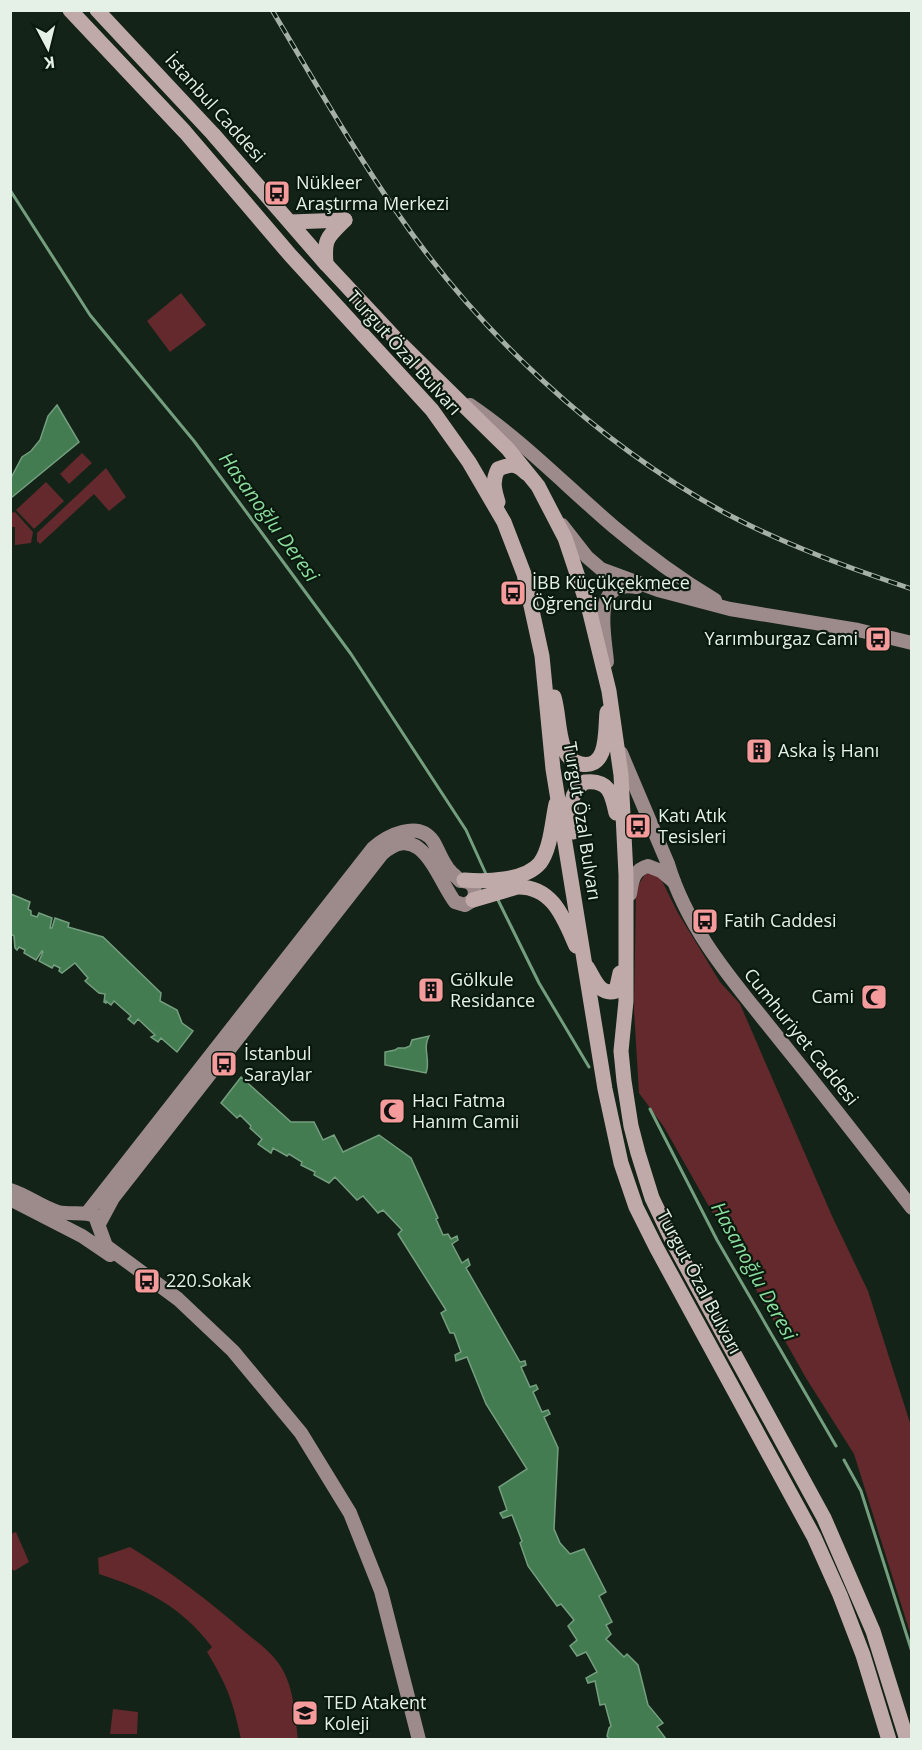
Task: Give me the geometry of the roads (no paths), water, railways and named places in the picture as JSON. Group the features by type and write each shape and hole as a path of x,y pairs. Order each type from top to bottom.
{"main road":[{"name":"Turgut Özal Bulvarı","path":"70,10 185,132 291,256 432,410 469,462 504,522 524,574 542,656 553,769 582,959 605,1089 621,1163 636,1207 656,1247 814,1537 863,1655 889,1740"},
{"name":"İstanbul Caddesi","path":"97,10 213,134 326,264 397,340 449,391"},
{"path":"291,222 345,220 327,238 326,264"},
{"name":"Turgut Özal Bulvarı","path":"449,391 508,449 538,486 565,538 590,613 609,692 621,776 626,876 626,1002 621,1051 624,1081 631,1126 652,1198 717,1325 824,1518 873,1631 907,1740"},
{"path":"504,522 494,486 493,477 498,469 515,465 538,486"},
{"path":"542,656 556,702 563,747 572,760 578,763 594,762 601,757 609,692"},
{"path":"578,926 578,879 571,800 574,792 585,782 600,782 611,791 626,876"},
{"path":"462,881 484,882 532,870 539,863 548,846 558,795"},
{"path":"473,900 517,887 541,893 551,899 559,908 582,959 601,989 606,992 616,991 619,985 626,914"}],"street":[{"path":"449,391 534,454 615,527 650,555 691,586 730,609"},
{"path":"553,514 587,558 601,569 658,590 730,609 858,630 912,643"},
{"path":"609,692 603,615 606,596 626,585 658,590"},
{"name":"Cumhuriyet Caddesi","path":"617,745 674,882 715,960 812,1079 912,1208"},
{"path":"411,831 424,834 432,839 446,867 462,881 473,886 476,893 473,900 462,905 455,902 428,858 415,845 398,844 382,854 113,1198 92,1235 80,1235 75,1222 85,1214 373,848 384,838 398,832 411,831"},
{"path":"626,914 633,879 641,868 648,866 661,870 674,882"},
{"path":"451,893 453,885 462,881"},
{"path":"10,1190 24,1194 68,1215 95,1216 106,1245 178,1299 233,1352 301,1433 350,1513 381,1591 419,1740"},
{"path":"10,1199 80,1235 128,1268 160,1285"}],"waterway":[{"name":"Hasanoğlu Deresi","path":"10,190 90,315 194,441 351,654 466,830 486,874"},
{"name":"Hasanoğlu Deresi","path":"498,900 539,983 589,1067"},
{"name":"Hasanoğlu Deresi","path":"650,1109 717,1240 836,1446"},
{"name":"Hasanoğlu Deresi","path":"844,1460 861,1491 912,1652"}],"railway":[{"path":"272,10 363,162 396,211 464,300 544,382 632,454 679,486 727,514 818,555 912,589"}],"place":[{"name":"Nükleer Araştırma Merkezi","path":"277,193"},
{"name":"İBB Küçükçekmece Öğrenci Yurdu","path":"513,593"},
{"name":"Yarımburgaz Cami","path":"878,639"},
{"name":"Aska İş Hanı","path":"759,751"},
{"name":"Katı Atık Tesisleri","path":"638,826"},
{"name":"Fatih Caddesi","path":"705,921"},
{"name":"Gölkule Residance","path":"431,990"},
{"name":"Cami","path":"874,997"},
{"name":"İstanbul Saraylar","path":"224,1064"},
{"name":"Hacı Fatma Hanım Camii","path":"392,1111"},
{"name":"220.Sokak","path":"147,1281"},
{"name":"TED Atakent Koleji","path":"305,1713"}]}
